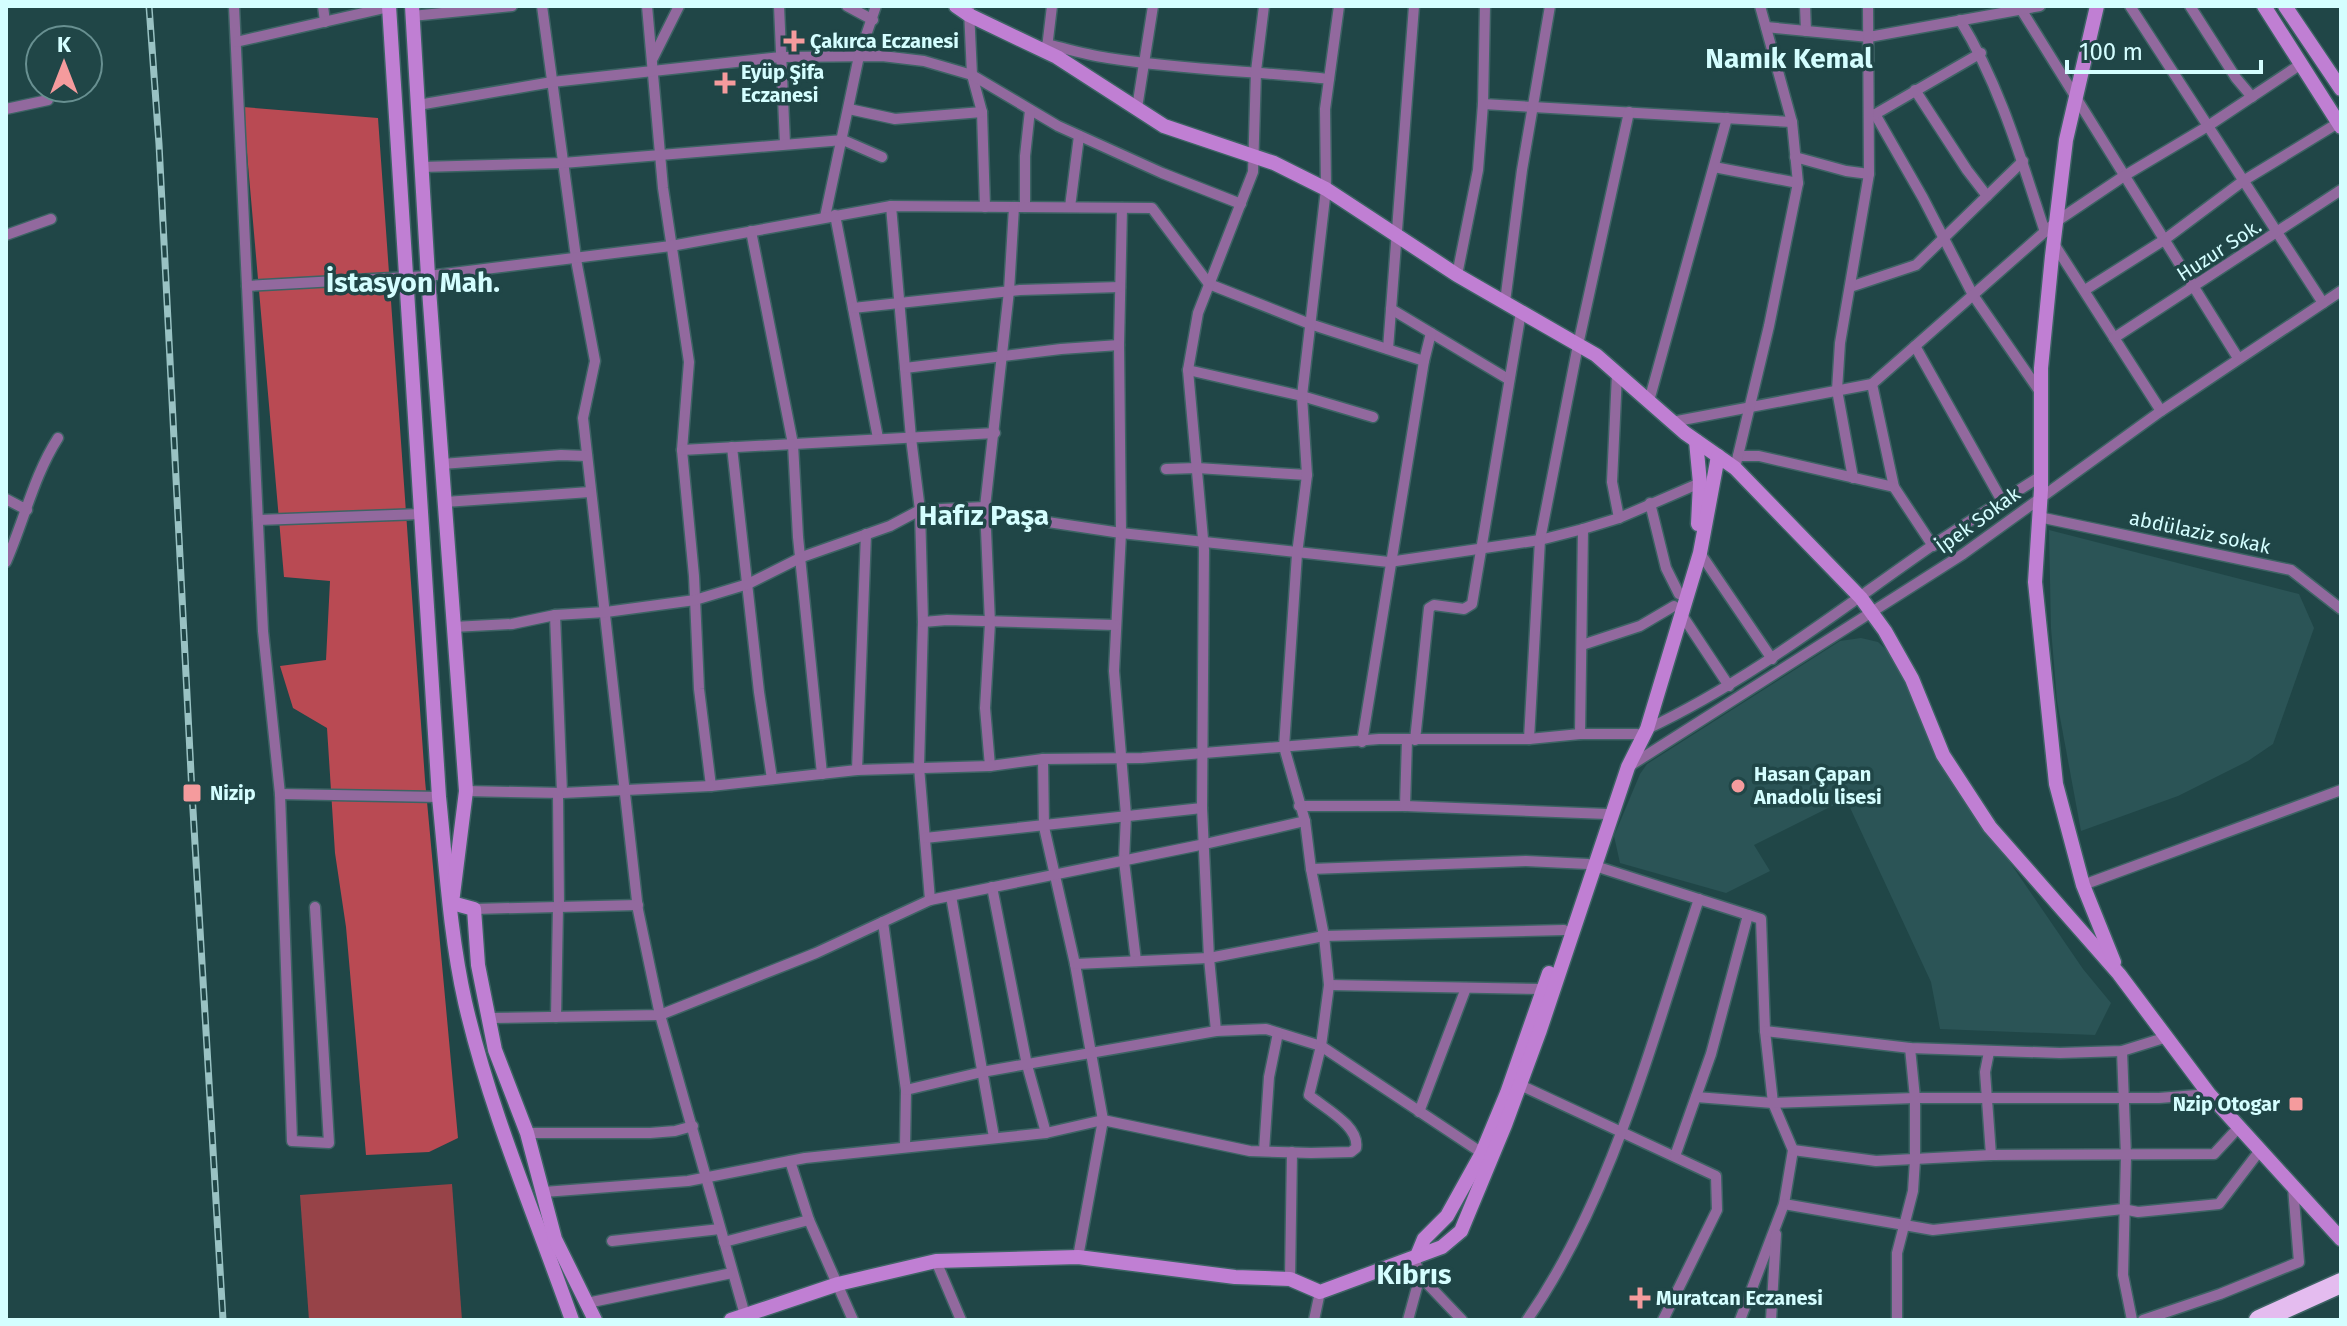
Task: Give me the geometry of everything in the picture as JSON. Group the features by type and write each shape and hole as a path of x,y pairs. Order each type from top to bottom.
{"highway":[{"path":"2259,1320 2341,1283"}],"street":[{"path":"234,6 263,631 280,794 292,1141 329,1143 315,907"},
{"path":"323,6 325,22"},
{"path":"236,42 389,6 439,797 451,917 465,1000 486,1082 572,1320"},
{"path":"512,6 412,11 466,791 452,903 474,909 638,905"},
{"path":"542,6 576,256 595,361 583,418 638,905 660,1015 745,1315"},
{"path":"647,6 660,156 689,362 682,450 699,689 711,786"},
{"path":"652,61 679,6"},
{"path":"779,6 785,144"},
{"path":"847,6 873,20"},
{"path":"876,6 859,56 830,216 853,308 878,438"},
{"path":"956,6 1047,48 1164,126 1274,163 1326,189 1457,275 1596,355 1696,441 1718,456 1737,462 1861,598 1885,631 1912,679 1943,755 1990,827 2119,974 2209,1094 2341,1239"},
{"path":"1047,48 1052,6"},
{"path":"1137,108 1153,6"},
{"path":"1216,1031 1209,958 1202,808 1204,550 1188,370 1198,313 1253,172 1256,71 1264,6"},
{"path":"544,1192 706,1178 790,1161 905,1146 1046,1133 1103,1120 1250,1151 1351,1152 1356,1148 1353,1131 1309,1095 1321,1046 1329,985 1305,821 1284,747 1297,554 1307,475 1302,396 1326,189 1325,109 1339,6"},
{"path":"1388,349 1414,6"},
{"path":"1457,275 1478,170 1485,6"},
{"path":"1505,302 1522,170 1550,6"},
{"path":"1737,462 1798,183 1792,122 1760,6"},
{"path":"1805,6 1806,31"},
{"path":"1853,478 1837,390 1840,343 1869,174 1872,116 1868,6"},
{"path":"1766,27 1869,37 2040,6"},
{"path":"2097,6 2066,140 2057,221 2049,238 2041,368 2041,476 2035,582 2054,769 2083,885 2119,974"},
{"path":"2130,6 2323,303"},
{"path":"2190,6 2236,78 2252,97"},
{"path":"2085,290 2164,240 2243,181 2340,125 2264,6"},
{"path":"2285,6 2341,89"},
{"path":"2020,8 2238,358"},
{"path":"969,10 972,75 982,112 985,207"},
{"path":"1960,20 1981,53 2049,238 2161,411"},
{"path":"1047,48 1144,63 1329,79"},
{"path":"1872,116 1981,53"},
{"path":"418,105 552,82 781,57 859,56 924,61 972,75 1079,136 1241,204"},
{"path":"2057,221 2301,64"},
{"path":"1915,90 1987,196"},
{"path":"6,109 29,104"},
{"path":"1483,104 1792,122"},
{"path":"849,109 895,119 982,112"},
{"path":"990,766 985,708 990,623 985,507 1030,110"},
{"path":"1529,739 1540,540 1578,345 1629,112"},
{"path":"1872,116 1973,295 2041,394"},
{"path":"1649,401 1727,118"},
{"path":"1070,207 1079,136"},
{"path":"421,167 563,163 843,140 882,157"},
{"path":"1795,157 1869,174"},
{"path":"1850,287 1916,265 2023,161"},
{"path":"1714,167 1798,183"},
{"name":"Huzur Sok.","path":"2114,338 2341,190"},
{"path":"247,286 428,276 671,246 891,206 1152,208 1209,284 1310,324 1424,361"},
{"path":"891,206 920,510 923,622 919,767 930,900"},
{"path":"1122,208 1119,345 1121,533 1114,671 1126,815 1124,861 1136,961"},
{"path":"6,235 51,219"},
{"path":"751,231 793,444 798,537 822,774"},
{"path":"1672,422 1872,384 1973,295 2049,238"},
{"path":"853,308 1009,291 1120,287"},
{"name":"İpek Sokak","path":"1628,767 1963,554 2161,411 2341,291"},
{"path":"1391,309 1508,379"},
{"path":"1405,806 1427,611 1434,605 1468,609 1472,604 1521,312"},
{"path":"1362,742 1389,562 1431,333"},
{"path":"905,368 1119,345"},
{"path":"1915,346 2002,501"},
{"path":"1188,370 1302,396 1373,417"},
{"path":"1617,374 1612,482 1619,518"},
{"path":"1872,384 1894,487 1933,546"},
{"path":"682,450 995,433"},
{"path":"6,562 45,458 58,438"},
{"path":"1408,1320 1420,1276 1415,1256 1424,1239 1447,1216 1482,1153 1507,1093 1564,930 1642,732 1699,518 1696,441"},
{"path":"732,447 759,692 772,779"},
{"path":"442,464 561,455 587,456"},
{"path":"1582,645 1640,626 1678,604 1700,553 1718,456"},
{"path":"1737,462 1759,456 1894,487"},
{"path":"1166,469 1307,475"},
{"path":"466,791 560,793 711,786 857,770 990,766 1043,759 1142,758 1379,739 1529,739 1642,732 1696,706 1772,659 1933,546 2041,476"},
{"path":"453,627 512,624 555,615 606,612 695,600 748,584 802,557 890,526 920,510 985,507 1001,515 1121,533 1389,562 1540,540 1619,518 1700,483"},
{"path":"445,502 590,492"},
{"path":"6,499 27,510"},
{"path":"1650,503 1678,604 1729,686"},
{"path":"258,520 421,514"},
{"name":"abdülaziz sokak","path":"2039,517 2291,570 2341,609"},
{"path":"1580,734 1583,529"},
{"path":"857,770 866,534"},
{"path":"1700,553 1772,659"},
{"path":"555,615 560,793 556,1017"},
{"path":"923,622 1115,625"},
{"path":"731,1320 838,1284 936,1261 1078,1257 1235,1277 1290,1279 1320,1292 1442,1247 1461,1231 1520,1085 1607,814 1642,732"},
{"path":"1043,759 1044,827 1075,964 1103,1120 1078,1257"},
{"path":"2083,885 2341,790"},
{"path":"280,794 439,797"},
{"path":"1299,806 1405,806 1607,814"},
{"path":"925,838 1202,808"},
{"path":"489,1018 660,1015 816,953 930,900 1305,821"},
{"path":"1311,869 1526,861 1591,865 1761,919 1765,1031 1773,1103 1793,1150 1784,1204 1740,1320"},
{"path":"992,887 1027,1065 1046,1133"},
{"path":"951,896 994,1137"},
{"path":"1527,1320 1552,1284 1596,1197 1699,899"},
{"path":"474,909 478,965 495,1050 527,1133 555,1239 595,1320"},
{"path":"1675,1156 1711,1054 1748,915"},
{"path":"883,922 906,1090 905,1146"},
{"path":"1075,964 1209,958 1324,936 1564,930"},
{"path":"1329,985 1544,989"},
{"path":"1419,1112 1466,988"},
{"path":"906,1090 982,1072 1216,1031 1266,1029 1321,1046 1482,1153"},
{"path":"1765,1031 1910,1048 1989,1052 2122,1051 2167,1037"},
{"path":"1264,1151 1269,1077 1278,1033"},
{"path":"1897,1320 1897,1253 1913,1191 1915,1160 1915,1098 1910,1048"},
{"path":"2122,1051 2126,1156 2123,1275 2132,1320"},
{"path":"1989,1052 1985,1098 1991,1155"},
{"path":"1520,1085 1716,1176 1717,1210 1663,1320"},
{"path":"1696,1097 1773,1103 1915,1098 2159,1098 2209,1094"},
{"path":"527,1133 650,1133 693,1126"},
{"path":"1793,1150 1876,1161 1991,1155 2214,1154 2240,1126"},
{"path":"1784,1204 1933,1230 2123,1209 2138,1212 2219,1204 2261,1149"},
{"path":"1290,1279 1292,1152"},
{"path":"790,1161 809,1220 853,1320"},
{"path":"2143,1320 2220,1294 2299,1262 2293,1185"},
{"path":"724,1242 809,1220"},
{"path":"1771,1320 1777,1223"},
{"path":"612,1241 720,1229"},
{"path":"936,1261 961,1320"},
{"path":"587,1303 732,1273"},
{"path":"1420,1276 1462,1320"},
{"path":"1314,1320 1320,1292"}],"shaded area":[{"path":"243,107 378,118 425,780 458,1138 429,1152 366,1155 346,927 335,853 327,728 293,708 280,666 326,660 330,581 284,577"},
{"path":"2049,530 2299,594 2314,628 2273,744 2248,761 2178,796 2081,831 2057,701 2051,628"},
{"path":"1861,638 1878,642 1891,654 1948,772 2083,969 2111,1003 2095,1035 1940,1029 1931,982 1846,799 1754,845 1770,871 1726,893 1620,863 1614,836 1647,764 1840,641"},
{"path":"452,1184 462,1320 309,1320 300,1195"}],"railway":[{"path":"149,6 223,1320"}],"place":[{"name":"Çakırca Eczanesi","path":"794,41"},
{"name":"Eyüp Şifa Eczanesi","path":"725,83"},
{"name":"Hasan Çapan Anadolu lisesi","path":"1738,786"},
{"name":"Nizip","path":"192,793"},
{"name":"Nzip Otogar","path":"2296,1104"},
{"name":"Muratcan Eczanesi","path":"1640,1298"}],"district":[{"name":"Namık Kemal","path":"1789,58"},
{"name":"İstasyon Mah.","path":"413,282"},
{"name":"Hafız Paşa","path":"984,515"},
{"name":"Kıbrıs","path":"1414,1274"}]}
